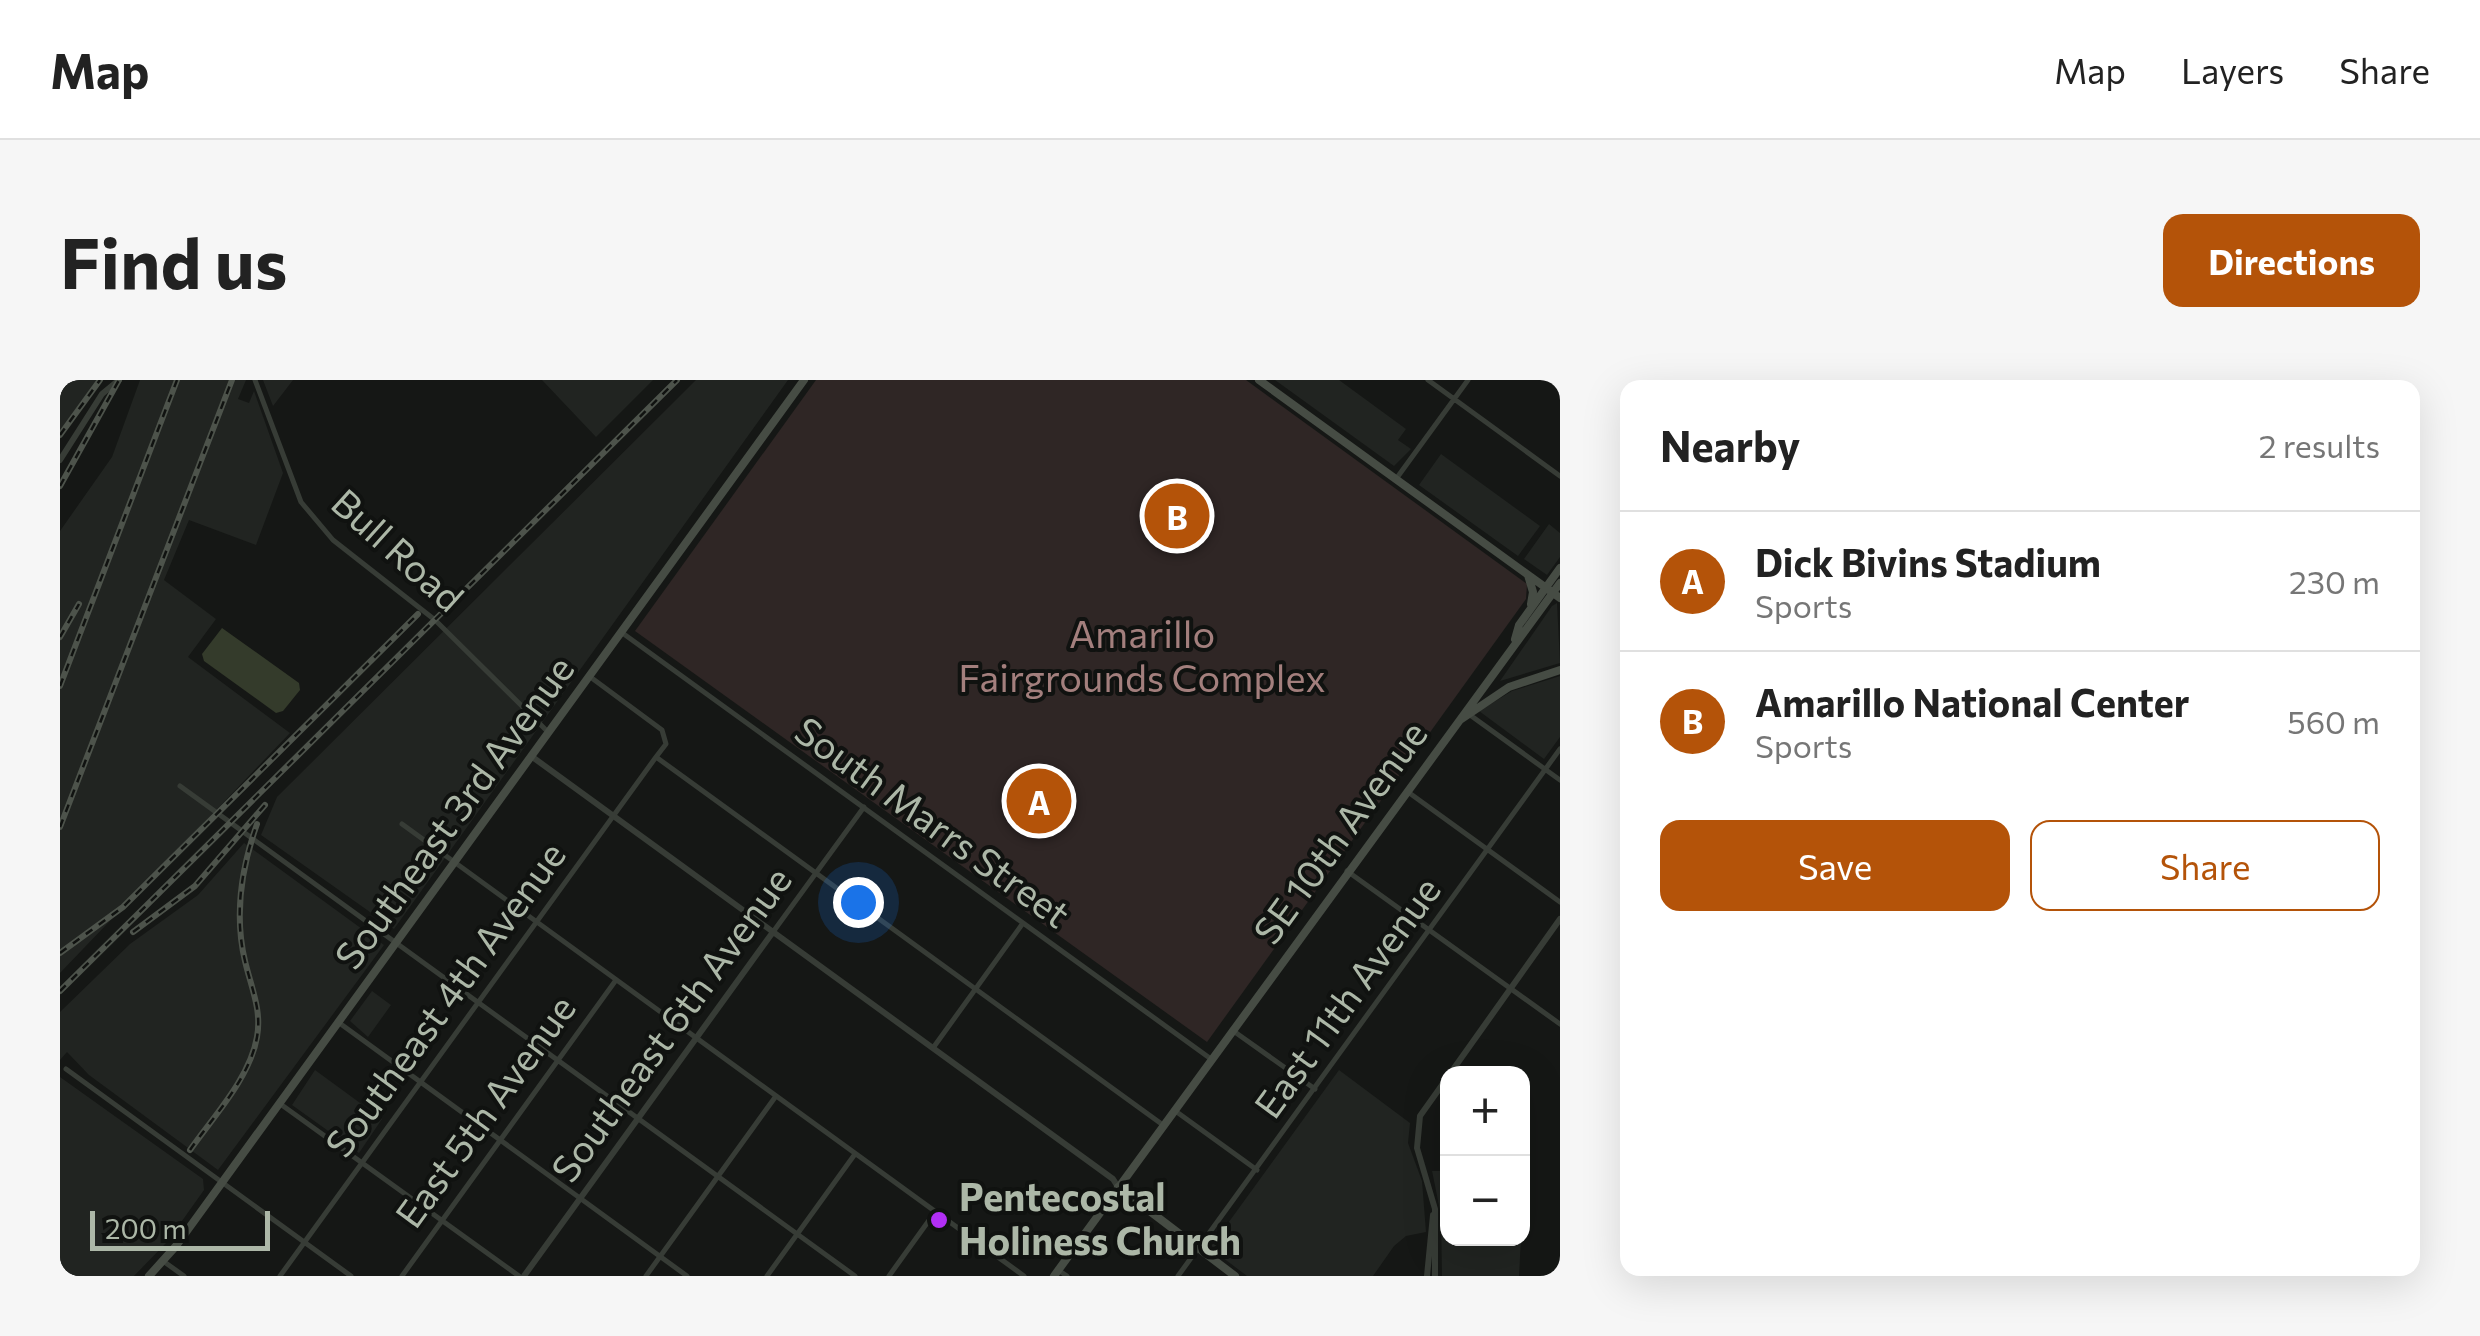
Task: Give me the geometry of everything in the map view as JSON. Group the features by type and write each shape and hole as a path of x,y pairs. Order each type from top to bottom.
{"main road":[{"name":"Southeast 3rd Avenue","path":"149,1276 222,1182 804,380"},
{"path":"1259,380 1553,593"},
{"path":"1528,613 1553,593 1560,568"},
{"path":"1515,640 1533,592 1528,575"},
{"path":"1515,640 1560,583"},
{"name":"SE 10th Avenue","path":"1060,1274 1118,1187 1515,640"},
{"path":"1466,712 1509,687 1560,670"},
{"path":"1485,681 1497,688 1509,687"},
{"path":"1118,1187 1235,1276"}],"street":[{"path":"60,460 102,394 120,380"},
{"name":"Bull Road","path":"256,380 301,502 333,540 436,620 548,732"},
{"path":"1428,380 1560,476"},
{"path":"1396,479 1468,380"},
{"name":"South Marrs Street","path":"622,632 1212,1058"},
{"path":"589,676 662,730 666,744 656,757 1164,1125"},
{"path":"1466,712 1560,780"},
{"name":"East 11th Avenue","path":"1178,1276 1258,1171 1560,749"},
{"path":"531,756 1118,1187"},
{"name":"Southeast 4th Avenue","path":"280,1276 656,757"},
{"path":"180,786 855,1276"},
{"path":"1406,790 1560,902"},
{"name":"Southeast 6th Avenue","path":"522,1276 864,807"},
{"path":"402,824 1024,1276"},
{"path":"1347,871 1560,1024"},
{"path":"1436,1276 1435,1209 1417,1148 1420,1116 1560,918"},
{"path":"933,1048 1023,923"},
{"name":"East 5th Avenue","path":"402,1276 616,980"},
{"path":"338,1022 687,1276"},
{"path":"1232,1030 1316,1090"},
{"path":"66,1069 351,1276"},
{"path":"646,1276 776,1096"},
{"path":"280,1102 522,1276"},
{"path":"1174,1110 1258,1171"},
{"path":"767,1276 855,1154"},
{"path":"1427,1276 1435,1209"},
{"path":"889,1276 935,1212"},
{"path":"163,1261 184,1276"}],"shaded area":[{"path":"60,380 97,380 60,430"},
{"path":"140,380 246,380 238,399 249,403 254,391 283,473 256,545 189,520 164,580 216,619 188,657 290,733 60,973 60,531 112,457"},
{"path":"263,380 293,380 273,406"},
{"path":"542,380 653,380 596,437"},
{"path":"696,380 788,380 394,929 261,835 277,797"},
{"path":"1275,380 1339,380 1406,429 1398,440 1411,449 1394,466"},
{"path":"1441,454 1540,526 1518,556 1419,485"},
{"path":"1549,524 1560,533 1560,557 1547,575 1524,559"},
{"path":"1557,603 1560,663 1500,681 1552,606"},
{"path":"222,628 299,683 300,690 283,711 276,713 204,661 202,654"},
{"path":"1560,676 1560,737 1544,759 1479,711 1512,691"},
{"path":"244,843 384,945 218,1170 89,1075 67,1052 60,1060 60,1012 130,944 198,895"},
{"path":"372,991 391,1005 368,1037 350,1021"},
{"path":"315,1070 382,1119 359,1153 292,1105"},
{"path":"1339,1070 1410,1123 1408,1143 1422,1181 1426,1232 1406,1236 1373,1276 1247,1276 1210,1248"},
{"path":"60,1077 203,1179 204,1190 167,1242 134,1276 60,1276"},
{"path":"1432,1171 1440,1171 1440,1210"},
{"path":"1442,1246 1521,1246 1519,1276 1442,1276"}],"green space":[{"name":"Amarillo Fairgrounds Complex","path":"816,380 1246,380 1527,584 1526,599 1207,1042 635,631"}],"railway":[{"path":"60,435 100,380"},
{"path":"60,486 119,380"},
{"path":"60,686 177,380"},
{"path":"60,827 232,380"},
{"path":"60,991 677,380"},
{"path":"60,637 79,604"},
{"path":"60,953 123,907 418,614"},
{"path":"133,932 195,886 265,805"},
{"path":"190,1150 239,1082 257,1037 257,1008 242,944 240,909 243,875 257,824"}],"place":[{"name":"Amarillo National Center","path":"1177,516"},
{"name":"Dick Bivins Stadium","path":"1039,801"},
{"name":"Pentecostal Holiness Church","path":"939,1220"}]}
